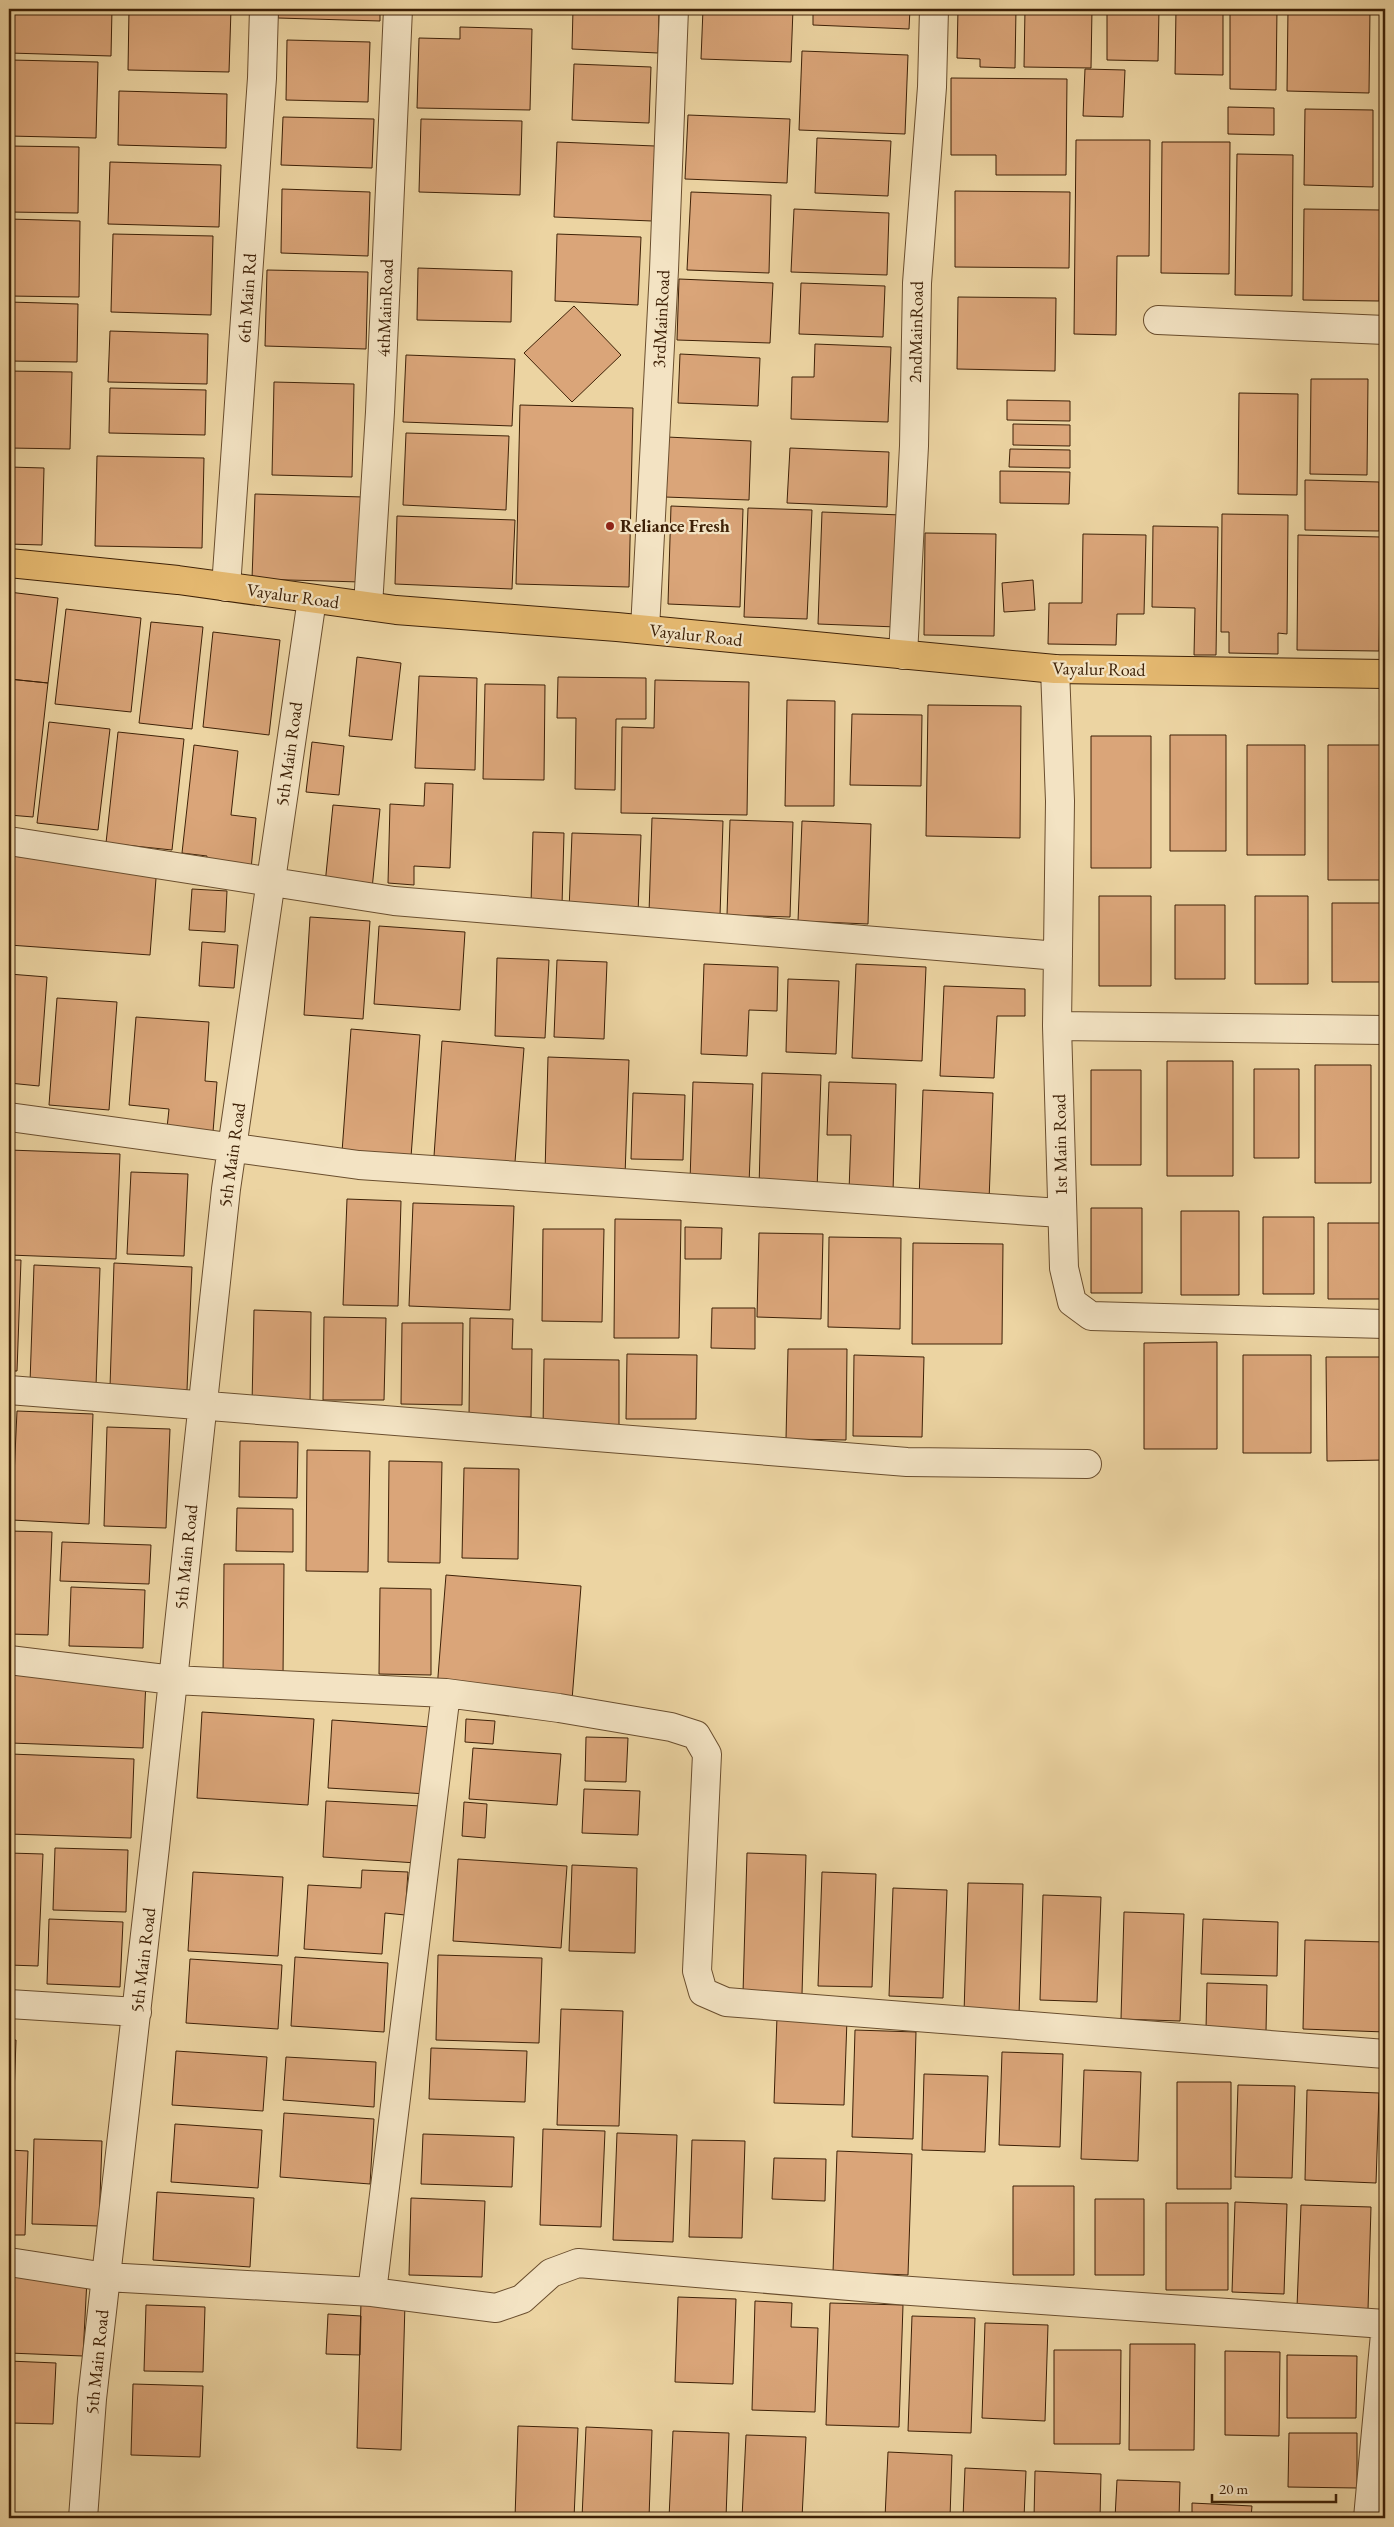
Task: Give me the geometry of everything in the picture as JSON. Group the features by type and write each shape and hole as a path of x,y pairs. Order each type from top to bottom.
{"main road":[{"name":"Vayalur Road","path":"9,563 226,586 368,606 645,629 1055,669 1385,674"}],"street":[{"name":"6th Main Rd","path":"226,586 259,117 264,9"},
{"name":"4thMainRoad","path":"368,606 381,402 398,9"},
{"name":"3rdMainRoad","path":"645,629 664,270 674,9"},
{"name":"2ndMainRoad","path":"903,655 914,446 917,284 932,87 934,9"},
{"path":"1158,320 1385,330"},
{"name":"5th Main Road","path":"84,2518 92,2399 137,2012 202,1406 232,1148 312,599"},
{"name":"1st Main Road","path":"1055,669 1060,801 1057,1026 1061,1213 1064,1268 1072,1302 1091,1316 1385,1324"},
{"path":"9,841 394,901 1058,956"},
{"path":"1057,1026 1385,1030"},
{"path":"9,1117 359,1165 1061,1213"},
{"path":"9,1390 907,1462 1087,1464"},
{"path":"9,1660 173,1680 446,1693 559,1708 671,1726 696,1735 707,1754 697,1971 703,1992 726,2002 1385,2054"},
{"path":"372,2292 446,1693"},
{"path":"9,2004 137,2012"},
{"path":"9,2262 106,2277 372,2292 496,2308 522,2299 551,2273 578,2263 907,2290 1385,2324"},
{"path":"1374,2506 1385,2334"}],"building":[{"path":"9,9 112,9 111,56 9,53"},
{"path":"129,9 231,9 229,72 128,70"},
{"path":"278,9 380,9 380,21 278,18"},
{"path":"573,9 659,9 658,53 572,49"},
{"path":"703,9 793,9 791,62 701,59"},
{"path":"813,9 910,9 909,29 813,25"},
{"path":"958,9 1016,9 1015,68 980,67 980,59 957,58"},
{"path":"1025,9 1092,9 1091,68 1024,67"},
{"path":"1107,9 1159,9 1158,61 1107,60"},
{"path":"1176,9 1223,9 1223,75 1175,74"},
{"path":"1230,9 1277,9 1276,90 1230,89"},
{"path":"1288,9 1370,9 1369,93 1287,91"},
{"path":"460,27 532,29 530,110 417,108 419,38 460,39"},
{"path":"287,40 370,42 368,102 286,100"},
{"path":"802,51 908,55 905,134 799,130"},
{"path":"11,60 98,62 96,138 9,136"},
{"path":"574,64 651,67 649,123 572,120"},
{"path":"1085,69 1125,70 1123,117 1083,116"},
{"path":"951,78 1067,79 1066,175 996,175 996,155 951,155"},
{"path":"119,91 227,94 226,148 118,145"},
{"path":"1228,107 1274,108 1274,135 1228,134"},
{"path":"1305,109 1373,110 1373,187 1304,185"},
{"path":"688,115 790,119 787,183 685,179"},
{"path":"283,117 374,119 372,168 281,165"},
{"path":"421,119 522,121 520,195 419,192"},
{"path":"817,138 891,141 888,196 815,193"},
{"path":"1076,140 1150,140 1149,256 1117,256 1116,335 1074,334"},
{"path":"557,142 655,146 652,221 554,217"},
{"path":"1162,142 1230,142 1229,274 1161,273"},
{"path":"9,146 79,147 78,213 9,212"},
{"path":"1237,154 1293,155 1292,296 1235,295"},
{"path":"110,162 221,165 219,227 108,224"},
{"path":"282,189 370,192 368,256 281,253"},
{"path":"955,191 1070,192 1069,268 955,267"},
{"path":"691,192 771,195 769,273 687,270"},
{"path":"794,209 889,213 887,275 791,272"},
{"path":"1304,209 1380,210 1379,301 1303,300"},
{"path":"9,219 80,221 79,297 9,296"},
{"path":"1385,230 1385,293 1384,293"},
{"path":"113,234 213,236 211,315 111,312"},
{"path":"557,234 641,237 638,305 555,301"},
{"path":"418,268 512,271 511,322 417,320"},
{"path":"267,270 368,272 366,349 265,346"},
{"path":"679,279 773,283 770,343 677,340"},
{"path":"801,283 885,286 883,337 799,334"},
{"path":"958,297 1056,298 1055,371 957,369"},
{"path":"9,302 78,304 77,362 9,361"},
{"path":"574,306 621,355 572,402 524,353"},
{"path":"110,331 208,334 207,384 108,382"},
{"path":"815,344 891,347 888,422 791,419 792,377 814,377"},
{"path":"1384,352 1385,484 1382,484"},
{"path":"680,354 760,358 758,406 678,403"},
{"path":"406,355 515,359 512,426 403,422"},
{"path":"9,371 72,372 70,449 9,448"},
{"path":"1311,379 1368,379 1367,475 1310,474"},
{"path":"274,382 354,384 352,477 272,475"},
{"path":"110,388 206,390 205,435 109,433"},
{"path":"1239,393 1298,394 1297,495 1238,494"},
{"path":"1007,400 1070,401 1070,421 1007,420"},
{"path":"520,405 633,408 629,587 516,584"},
{"path":"1013,424 1070,425 1070,446 1013,445"},
{"path":"406,433 509,436 506,510 403,505"},
{"path":"667,437 751,441 749,500 665,497"},
{"path":"790,448 889,452 887,507 787,503"},
{"path":"1010,449 1070,450 1070,468 1009,467"},
{"path":"97,456 204,458 202,548 95,546"},
{"path":"9,467 44,468 42,545 9,544"},
{"path":"1000,471 1070,472 1069,504 1000,503"},
{"path":"1305,480 1379,482 1379,531 1305,530"},
{"path":"255,494 364,497 361,582 252,579"},
{"path":"671,506 743,509 740,607 668,604"},
{"path":"748,508 812,510 807,619 744,617"},
{"path":"822,512 901,515 897,627 818,624"},
{"path":"1222,514 1288,515 1287,634 1278,633 1278,654 1229,653 1229,632 1221,632"},
{"path":"397,516 515,520 512,589 395,584"},
{"path":"1153,526 1218,527 1216,655 1194,655 1195,608 1152,607"},
{"path":"1384,532 1385,620 1383,620"},
{"path":"925,533 996,534 994,636 924,635"},
{"path":"1083,534 1146,535 1144,614 1117,614 1116,645 1048,644 1049,603 1082,603"},
{"path":"1298,535 1381,537 1379,651 1297,650"},
{"path":"1033,580 1035,610 1004,612 1002,583"},
{"path":"9,592 58,598 48,683 9,679"},
{"path":"66,609 141,618 131,712 55,704"},
{"path":"151,622 203,627 192,729 139,723"},
{"path":"213,632 280,640 269,735 203,727"},
{"path":"357,657 401,663 392,740 349,736"},
{"path":"419,676 477,678 475,770 415,768"},
{"path":"558,677 646,678 646,719 616,719 615,790 575,789 576,718 557,718"},
{"path":"9,679 48,683 33,817 9,815"},
{"path":"655,680 749,682 747,815 621,813 622,727 654,728"},
{"path":"485,684 545,685 544,780 483,779"},
{"path":"787,700 835,701 834,806 785,806"},
{"path":"928,705 1021,706 1020,838 926,836"},
{"path":"852,714 922,715 921,786 850,785"},
{"path":"49,722 110,729 98,830 37,823"},
{"path":"118,732 184,739 172,850 106,843"},
{"path":"1170,735 1226,735 1226,851 1170,851"},
{"path":"1091,736 1151,736 1151,868 1091,868"},
{"path":"312,742 344,746 339,795 306,792"},
{"path":"194,745 238,751 231,815 256,818 251,869 206,864 207,856 182,853"},
{"path":"1247,745 1305,745 1305,855 1247,855"},
{"path":"1328,745 1385,745 1385,880 1328,880"},
{"path":"425,783 453,784 450,868 414,866 414,885 388,883 390,804 424,806"},
{"path":"333,805 380,809 372,889 325,884"},
{"path":"652,818 723,821 720,916 649,913"},
{"path":"730,820 793,822 790,917 727,915"},
{"path":"802,821 871,824 868,924 798,921"},
{"path":"533,832 564,833 562,905 531,904"},
{"path":"572,833 641,835 638,913 569,911"},
{"path":"9,856 157,866 150,955 9,945"},
{"path":"192,889 227,891 225,932 189,930"},
{"path":"1099,896 1151,896 1151,986 1099,986"},
{"path":"1255,896 1308,896 1308,984 1255,984"},
{"path":"1332,903 1382,903 1382,982 1332,982"},
{"path":"1175,905 1225,905 1225,979 1175,979"},
{"path":"310,917 370,921 363,1019 304,1015"},
{"path":"379,926 465,932 460,1010 374,1004"},
{"path":"202,942 238,945 234,988 199,986"},
{"path":"497,958 549,960 545,1038 495,1036"},
{"path":"557,960 607,962 604,1039 554,1037"},
{"path":"704,964 778,967 777,1011 749,1010 747,1056 701,1054"},
{"path":"856,964 926,967 922,1061 852,1058"},
{"path":"9,974 47,977 39,1086 9,1083"},
{"path":"788,979 839,981 836,1054 786,1052"},
{"path":"944,986 1025,989 1025,1016 997,1016 994,1078 940,1076"},
{"path":"57,998 117,1002 109,1110 49,1105"},
{"path":"136,1017 209,1022 205,1081 217,1082 213,1132 167,1128 169,1109 129,1105"},
{"path":"351,1029 420,1035 411,1157 342,1152"},
{"path":"442,1041 524,1048 515,1162 434,1156"},
{"path":"548,1057 629,1060 625,1176 545,1173"},
{"path":"1167,1061 1233,1061 1233,1176 1167,1176"},
{"path":"1315,1065 1371,1065 1371,1183 1315,1183"},
{"path":"1254,1069 1299,1069 1299,1158 1254,1158"},
{"path":"1091,1070 1141,1070 1141,1165 1091,1165"},
{"path":"762,1073 821,1075 817,1190 759,1188"},
{"path":"693,1082 753,1084 749,1184 690,1182"},
{"path":"829,1082 896,1084 893,1192 849,1191 851,1135 827,1135"},
{"path":"923,1090 993,1093 989,1201 919,1199"},
{"path":"633,1093 685,1095 683,1160 631,1159"},
{"path":"9,1150 120,1154 116,1259 9,1255"},
{"path":"131,1172 188,1174 184,1256 127,1254"},
{"path":"347,1199 401,1201 398,1306 343,1305"},
{"path":"413,1203 514,1206 510,1310 409,1306"},
{"path":"1091,1208 1142,1208 1142,1293 1091,1293"},
{"path":"1181,1211 1239,1211 1239,1295 1181,1295"},
{"path":"1263,1217 1314,1217 1314,1294 1263,1294"},
{"path":"615,1219 681,1220 679,1338 614,1338"},
{"path":"1328,1223 1381,1223 1381,1299 1328,1299"},
{"path":"685,1227 722,1228 721,1259 685,1259"},
{"path":"543,1229 604,1229 602,1322 542,1321"},
{"path":"759,1233 823,1234 821,1319 757,1317"},
{"path":"829,1237 901,1238 900,1329 828,1327"},
{"path":"913,1243 1003,1244 1002,1344 912,1344"},
{"path":"9,1260 21,1260 17,1371 9,1371"},
{"path":"114,1263 192,1267 187,1390 110,1387"},
{"path":"34,1265 100,1268 96,1386 30,1383"},
{"path":"712,1308 755,1308 755,1349 711,1348"},
{"path":"254,1310 311,1312 310,1405 252,1404"},
{"path":"324,1317 386,1318 384,1400 323,1400"},
{"path":"470,1318 513,1319 512,1349 532,1349 531,1417 469,1417"},
{"path":"402,1323 463,1323 462,1405 401,1404"},
{"path":"1217,1342 1217,1449 1144,1449 1144,1343"},
{"path":"788,1349 847,1349 846,1440 786,1439"},
{"path":"627,1354 697,1355 696,1419 626,1419"},
{"path":"854,1355 924,1357 922,1437 853,1436"},
{"path":"1243,1355 1311,1355 1311,1453 1243,1453"},
{"path":"1326,1357 1385,1357 1385,1460 1327,1461"},
{"path":"544,1359 619,1360 619,1430 543,1429"},
{"path":"17,1411 93,1414 89,1524 12,1520"},
{"path":"107,1427 170,1429 166,1528 104,1526"},
{"path":"240,1441 298,1442 297,1498 239,1497"},
{"path":"307,1450 370,1451 368,1572 306,1571"},
{"path":"389,1461 442,1462 440,1563 388,1562"},
{"path":"464,1468 519,1469 518,1559 462,1558"},
{"path":"237,1508 293,1509 293,1552 236,1551"},
{"path":"9,1531 52,1532 48,1635 9,1634"},
{"path":"62,1542 151,1545 149,1584 60,1581"},
{"path":"224,1564 284,1564 283,1676 223,1675"},
{"path":"446,1575 581,1586 572,1700 437,1689"},
{"path":"71,1587 145,1590 143,1648 69,1646"},
{"path":"380,1588 431,1589 431,1675 379,1674"},
{"path":"14,1675 146,1680 143,1748 11,1743"},
{"path":"202,1712 314,1719 308,1805 197,1798"},
{"path":"466,1719 495,1721 493,1744 465,1742"},
{"path":"332,1720 431,1727 427,1794 328,1788"},
{"path":"586,1737 628,1738 626,1782 585,1781"},
{"path":"473,1748 561,1754 557,1805 469,1799"},
{"path":"11,1754 134,1759 131,1838 9,1834"},
{"path":"584,1789 640,1791 638,1835 582,1833"},
{"path":"326,1801 421,1806 417,1863 323,1857"},
{"path":"464,1802 487,1804 485,1838 462,1836"},
{"path":"55,1848 128,1850 126,1912 53,1910"},
{"path":"9,1853 43,1854 38,1966 9,1965"},
{"path":"747,1853 806,1855 802,1994 743,1993"},
{"path":"458,1859 567,1866 561,1948 453,1941"},
{"path":"572,1865 637,1868 635,1953 569,1951"},
{"path":"362,1870 408,1872 405,1915 385,1913 382,1954 304,1949 308,1885 361,1888"},
{"path":"193,1872 283,1877 278,1956 188,1951"},
{"path":"822,1872 876,1874 872,1987 818,1986"},
{"path":"968,1883 1023,1884 1019,2015 964,2013"},
{"path":"893,1888 947,1890 943,1998 889,1996"},
{"path":"1043,1895 1101,1897 1097,2002 1040,2000"},
{"path":"1124,1912 1184,1914 1180,2021 1121,2019"},
{"path":"49,1919 123,1922 120,1987 47,1984"},
{"path":"1203,1919 1278,1922 1277,1976 1201,1974"},
{"path":"1305,1940 1385,1942 1385,2032 1303,2029"},
{"path":"438,1955 542,1958 539,2043 436,2040"},
{"path":"295,1957 388,1963 384,2032 291,2026"},
{"path":"190,1959 282,1965 278,2029 186,2023"},
{"path":"1207,1983 1267,1985 1266,2031 1206,2029"},
{"path":"561,2009 623,2011 619,2126 557,2125"},
{"path":"777,2017 847,2019 844,2105 774,2103"},
{"path":"855,2030 916,2032 913,2139 852,2137"},
{"path":"9,2040 16,2040 13,2124 9,2123"},
{"path":"431,2048 527,2051 525,2102 429,2099"},
{"path":"176,2051 267,2057 263,2111 172,2105"},
{"path":"1002,2052 1063,2054 1060,2147 999,2145"},
{"path":"286,2057 376,2062 374,2107 283,2100"},
{"path":"1084,2070 1141,2072 1138,2161 1081,2159"},
{"path":"924,2074 988,2076 985,2152 922,2150"},
{"path":"1177,2082 1231,2082 1231,2189 1177,2189"},
{"path":"1238,2085 1295,2086 1292,2178 1235,2177"},
{"path":"1307,2090 1379,2093 1376,2183 1305,2180"},
{"path":"284,2113 374,2119 370,2184 280,2177"},
{"path":"175,2124 262,2130 258,2188 171,2182"},
{"path":"543,2129 605,2131 601,2227 540,2225"},
{"path":"617,2133 677,2135 673,2242 613,2240"},
{"path":"423,2134 514,2137 512,2187 421,2184"},
{"path":"34,2139 102,2141 99,2226 32,2224"},
{"path":"692,2140 745,2141 742,2238 689,2237"},
{"path":"9,2150 28,2151 25,2235 9,2235"},
{"path":"837,2151 912,2154 908,2275 833,2272"},
{"path":"774,2158 826,2159 825,2201 772,2199"},
{"path":"1013,2186 1074,2186 1074,2275 1013,2275"},
{"path":"157,2192 254,2198 250,2267 153,2260"},
{"path":"411,2198 485,2201 482,2277 409,2275"},
{"path":"1095,2199 1144,2199 1144,2275 1095,2275"},
{"path":"1235,2202 1287,2204 1284,2294 1232,2292"},
{"path":"1166,2203 1228,2203 1228,2290 1166,2290"},
{"path":"1301,2205 1371,2207 1368,2310 1297,2307"},
{"path":"9,2276 87,2279 83,2356 9,2353"},
{"path":"678,2297 736,2299 733,2384 675,2382"},
{"path":"755,2301 792,2303 791,2327 818,2328 815,2412 752,2410"},
{"path":"361,2302 405,2303 401,2450 357,2448"},
{"path":"830,2303 903,2305 899,2427 826,2425"},
{"path":"146,2305 205,2307 203,2372 144,2371"},
{"path":"328,2314 361,2316 360,2355 326,2354"},
{"path":"912,2316 975,2318 971,2433 908,2431"},
{"path":"985,2323 1048,2325 1045,2421 982,2418"},
{"path":"1130,2344 1195,2344 1194,2450 1129,2450"},
{"path":"1054,2350 1121,2350 1120,2444 1054,2444"},
{"path":"1225,2351 1280,2352 1279,2436 1225,2435"},
{"path":"1287,2355 1357,2356 1356,2418 1287,2418"},
{"path":"9,2361 56,2363 53,2424 11,2423 9,2454"},
{"path":"133,2384 203,2386 200,2457 131,2455"},
{"path":"518,2426 578,2428 574,2518 515,2518"},
{"path":"586,2427 652,2430 649,2518 582,2518"},
{"path":"673,2431 729,2433 726,2518 669,2518"},
{"path":"1289,2433 1357,2433 1357,2488 1288,2487"},
{"path":"746,2435 806,2437 802,2518 742,2518"},
{"path":"888,2452 952,2455 950,2518 885,2518"},
{"path":"965,2468 1026,2471 1024,2518 963,2518"},
{"path":"1035,2471 1101,2474 1100,2518 1034,2518"},
{"path":"1117,2480 1180,2482 1179,2518 1115,2518"},
{"path":"1192,2503 1252,2506 1251,2518 1192,2518"}],"place":[{"name":"Reliance Fresh","path":"610,526"}]}
